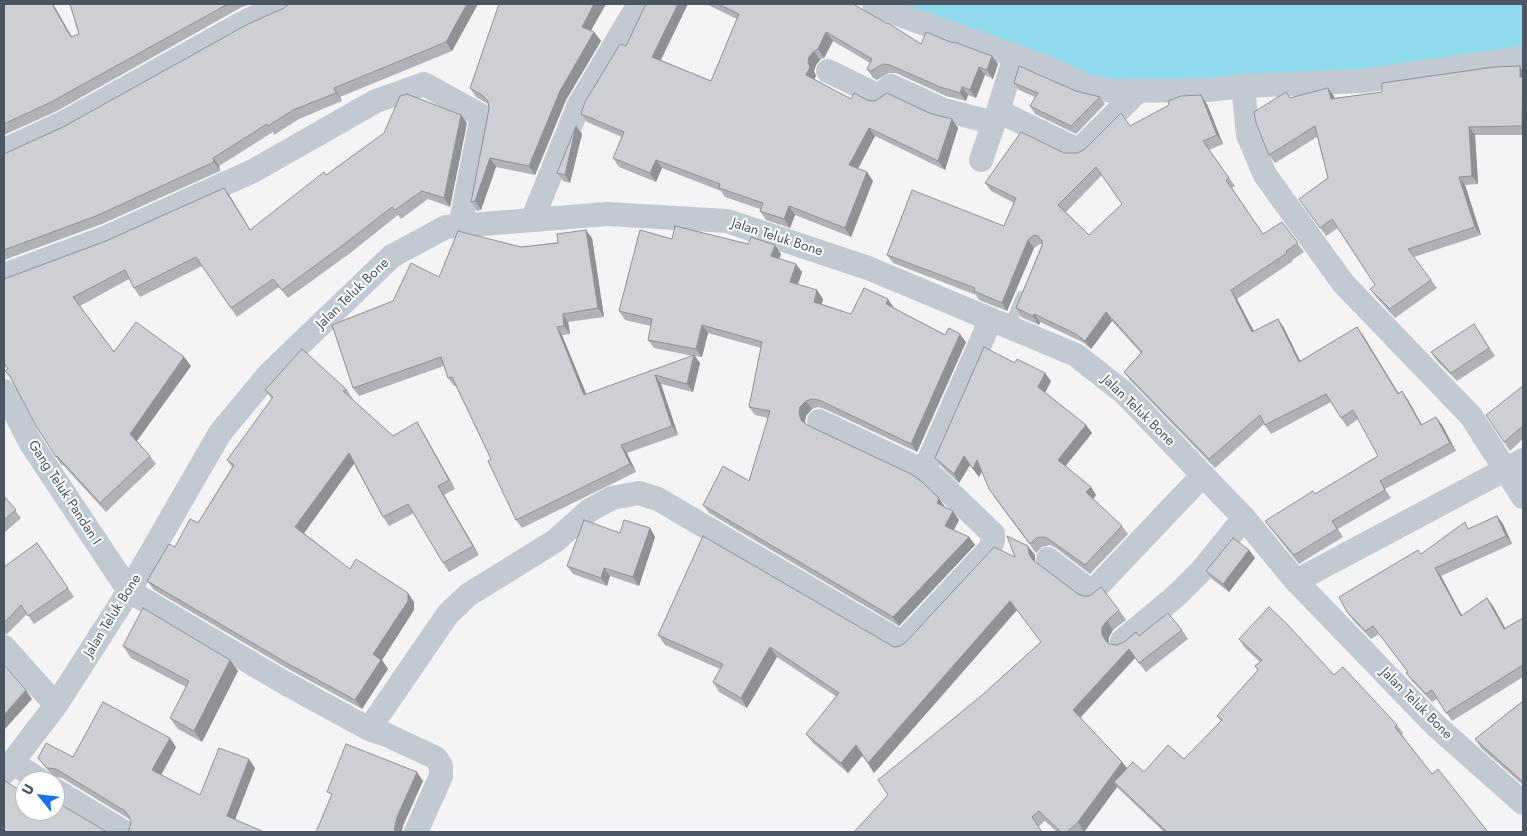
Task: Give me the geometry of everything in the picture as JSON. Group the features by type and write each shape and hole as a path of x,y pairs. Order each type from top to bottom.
{"street":[{"path":"4,150 63,123 248,20 284,4"},
{"path":"532,220 579,105 639,4"},
{"path":"874,4 905,18 1041,65 1087,86 1112,91 1208,90 1243,86 1362,81 1523,58"},
{"path":"981,160 1015,56"},
{"path":"828,71 879,96 890,86 941,109 996,117 1076,148 1081,148 1138,91"},
{"path":"4,275 126,229 253,171 376,101 424,84 482,116 460,226"},
{"path":"1243,86 1248,135 1265,175 1343,283 1515,465 1523,497"},
{"name":"Jalan Teluk Bone","path":"8,768 56,705 129,592 220,433 269,374 392,256 446,227 608,214 727,222 868,268 1076,355 1122,392 1203,475 1244,518 1296,582 1434,724 1523,804"},
{"path":"924,471 1000,323"},
{"name":"Gang Teluk Pandan I","path":"4,391 30,442 129,592"},
{"path":"369,729 448,614 468,596 555,541 590,510 612,498 639,493 658,499 674,508 902,644 989,550 993,541 993,534 936,478 819,421"},
{"path":"1296,582 1515,465"},
{"path":"1048,559 1092,592 1203,475"},
{"path":"1122,641 1177,595 1202,570 1244,518"},
{"path":"129,592 285,683 369,729 387,735 436,758 441,766 441,776 416,832"},
{"path":"4,647 56,705"},
{"path":"65,796 124,832"}],"lane":[{"path":"1000,323 1027,285"}],"water":[{"path":"895,4 1523,4 1523,53 1304,83 1108,89"}],"building":[{"path":"4,4 52,4 71,37 79,34 70,4 228,4 51,102 4,124"},
{"path":"289,4 467,4 446,42 334,88 336,93 293,110 268,126 267,124 213,158 214,162 96,216 4,250 4,154 63,127 248,24"},
{"path":"499,4 594,4 582,27 594,32 560,91 529,166 490,158 475,201 471,202 489,109 488,101 470,88"},
{"path":"646,4 678,4 652,57 711,81 739,14 718,4 853,4 921,44 926,32 992,56 987,70 979,67 970,90 962,87 960,93 940,87 890,65 883,64 871,71 867,69 872,59 826,32 818,49 809,57 808,63 810,67 806,75 851,99 854,93 867,100 875,101 887,93 929,113 952,119 938,161 869,128 849,165 867,172 845,228 789,206 784,219 760,211 763,203 719,188 720,184 656,160 650,173 613,158 624,132 581,114 585,102 620,44 626,46"},
{"path":"1019,66 1076,91 1100,97 1071,126 1030,106 1038,93 1014,83"},
{"path":"1520,66 1520,77 1523,77 1522,126 1469,127 1472,176 1459,177 1475,227 1408,249 1431,280 1390,309 1370,289 1375,285 1332,219 1320,228 1299,199 1328,178 1315,126 1269,155 1256,123 1254,112 1286,92 1290,98 1328,88 1331,99 1382,92 1382,83 1494,67"},
{"path":"407,94 461,115 444,198 422,191 395,210 392,207 282,290 273,279 231,308 196,257 134,288 125,270 73,297 114,352 136,322 184,357 130,434 150,456 100,503 56,457 36,426 10,376 5,371 8,369 4,363 4,279 106,241 224,188 250,230 324,172 326,175 384,133 400,96"},
{"path":"1201,95 1217,135 1203,141 1229,178 1226,180 1263,234 1282,222 1298,243 1286,251 1287,253 1231,290 1252,332 1278,319 1299,362 1357,327 1398,394 1402,391 1421,425 1436,417 1450,443 1380,481 1385,490 1332,521 1337,529 1294,555 1265,521 1313,491 1315,494 1378,456 1353,410 1341,418 1326,394 1265,425 1260,415 1209,459 1124,372 1142,352 1106,312 1085,341 1076,334 1034,314 1033,316 1016,308 1042,246 1042,241 1038,236 1034,235 1028,240 1002,303 974,291 975,288 887,255 912,190 1004,226 1016,198 985,183 1021,132 1064,153 1078,153 1085,149 1121,113 1130,126 1169,105 1168,101 1181,96","holes":["1096,167 1122,204 1089,235 1058,205"]},
{"path":"576,126 565,175 557,173"},
{"path":"675,226 748,244 751,237 775,245 771,256 796,264 790,282 817,290 814,302 851,314 864,288 888,299 886,304 945,335 949,328 960,334 911,444 819,400 812,399 806,401 800,407 801,420 807,425 911,474 921,481 939,498 937,503 953,511 945,526 969,537 893,617 703,505 723,466 749,481 770,411 749,407 762,342 702,325 696,349 648,340 652,319 619,311 640,230 672,239"},
{"path":"586,230 598,308 563,314 564,326 557,327 584,395 694,355 687,384 655,375 672,426 621,445 630,464 516,520 488,461 491,459 452,377 448,378 441,357 353,388 332,325 393,301 411,263 439,277 458,231 521,247 558,243 557,234"},
{"path":"1474,324 1489,348 1451,373 1431,352"},
{"path":"984,347 1015,363 1017,359 1045,373 1038,387 1086,425 1058,460 1091,487 1086,492 1122,526 1085,565 1044,537 1036,538 1030,544 989,489 977,460 973,469 964,456 954,474 935,458"},
{"path":"302,349 347,390 343,391 393,436 417,422 449,480 438,486 473,546 443,563 408,504 383,517 349,453 295,527 350,569 356,559 408,593 408,601 373,654 381,660 355,700 285,662 147,581 169,544 175,547 190,519 198,523 234,465 227,460 273,397 265,390"},
{"path":"1523,386 1523,426 1504,442 1486,415"},
{"path":"4,496 16,510 4,520"},
{"path":"1497,516 1506,536 1435,568 1461,616 1487,598 1504,629 1523,618 1523,665 1446,713 1432,690 1426,694 1406,673 1408,672 1373,626 1365,631 1347,612 1339,597 1418,550 1421,554 1465,522 1468,529"},
{"path":"584,520 620,533 624,520 650,528 633,577 604,568 601,578 567,566"},
{"path":"703,536 894,647 905,643 994,547 1015,557 1007,536 1028,546 1029,554 1033,560 1078,594 1089,596 1101,587 1119,610 1102,627 1102,634 1110,644 1117,645 1124,642 1136,632 1139,636 1168,613 1182,630 1139,663 1129,649 1073,710 1122,762 1078,822 1067,832 1061,832 1039,811 1032,817 1042,832 854,832 888,795 878,780 981,696 1041,642 1010,601 868,763 856,745 841,763 806,734 839,693 770,647 741,698 713,682 723,664 658,635"},
{"path":"1233,538 1249,550 1223,584 1206,571"},
{"path":"37,543 68,588 28,616 21,605 4,623 4,567"},
{"path":"1269,607 1334,675 1343,667 1397,725 1395,727 1432,774 1438,769 1488,832 1167,832 1114,782 1133,762 1144,772 1168,745 1184,759 1222,720 1217,716 1258,670 1255,666 1262,660 1239,639"},
{"path":"143,608 230,660 194,731 170,718 189,681 123,646"},
{"path":"4,665 26,690 4,715"},
{"path":"1523,701 1523,782 1475,739"},
{"path":"103,702 170,738 152,770 200,795 219,748 249,759 227,816 264,832 127,832 131,823 125,811 65,774 65,771 47,768 38,758 46,743 73,757"},
{"path":"346,744 417,772 397,817 394,830 398,832 316,832 332,794 327,792"},
{"path":"4,782 15,787 15,821 65,821 65,807 107,832 4,832"}]}
